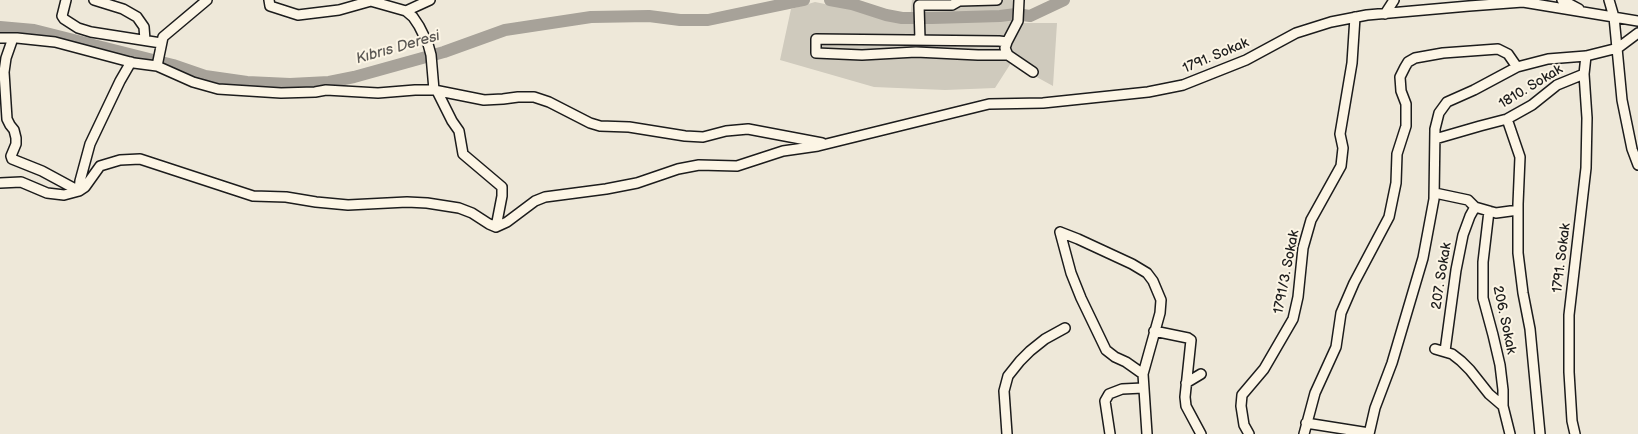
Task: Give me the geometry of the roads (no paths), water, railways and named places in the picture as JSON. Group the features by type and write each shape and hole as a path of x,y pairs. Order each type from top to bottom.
{"street":[{"path":"66,0 62,16 64,20 78,28 91,32 161,43"},
{"path":"94,0 130,12 144,27 145,40"},
{"path":"157,66 163,37 207,0"},
{"path":"0,183 21,182 56,195 64,195 79,191 100,166 120,160 140,159 253,196 286,197 348,205 407,202 427,203 459,208 496,227 502,187 463,154 459,130 436,91 428,44 419,26 406,11 369,1 339,10 298,15 270,6 269,0"},
{"path":"406,11 430,0"},
{"path":"920,40 919,5 997,0"},
{"path":"1019,0 1019,15 1005,48 1008,54 1033,72"},
{"path":"1385,14 1394,0"},
{"path":"1562,0 1583,12"},
{"path":"1609,0 1614,17 1622,100 1632,149 1638,165"},
{"name":"1791. Sokak","path":"496,227 507,222 535,201 545,197 637,183 678,169 699,165 737,166 783,151 825,144 989,104 1043,103 1148,92 1183,85 1246,60 1296,34 1331,22 1385,14 1523,2 1638,21"},
{"name":"1791/3. Sokak","path":"1248,434 1244,425 1241,406 1242,395 1264,369 1293,319 1298,297 1303,248 1311,220 1341,166 1343,148 1340,134 1352,63 1355,18"},
{"path":"1306,423 1369,434 1423,258 1434,193 1435,129 1439,114 1446,102 1474,90 1517,67 1548,59 1586,56 1618,48 1638,33"},
{"path":"0,38 55,42 131,62 157,66 193,82 218,89 281,93 326,90 370,93 436,91 484,100 518,96 534,97 600,126 629,126 685,136 703,136 748,129 825,144"},
{"path":"13,38 6,58 4,72 6,111 16,138 11,156 12,160 42,170 79,191"},
{"path":"1008,42 816,39 816,53 862,55 916,52 978,55 1008,54"},
{"path":"1304,434 1314,393 1336,347 1341,313 1354,282 1389,217 1396,183 1397,154 1406,126 1406,104 1401,90 1400,77 1405,67 1408,62 1415,58 1443,53 1498,49 1508,54 1517,67"},
{"name":"1791. Sokak","path":"1575,434 1572,421 1569,372 1569,315 1586,168 1584,74 1586,56"},
{"path":"79,191 90,144 131,62"},
{"name":"1810. Sokak","path":"1435,139 1507,119 1532,105 1557,85 1584,74"},
{"path":"1507,119 1520,157 1518,253 1530,329 1540,434"},
{"path":"1434,193 1468,200 1475,207 1496,213 1518,210"},
{"name":"207. Sokak","path":"1446,351 1456,270 1463,235 1475,207"},
{"name":"206. Sokak","path":"1489,211 1482,262 1483,298 1500,365 1503,406 1510,434"},
{"path":"1143,374 1106,350 1071,273 1060,232 1109,253 1147,273 1153,281 1161,300 1160,313 1143,374 1147,434"},
{"path":"1006,434 1004,391 1008,376 1030,351 1065,328"},
{"path":"1154,331 1192,340 1184,397 1186,406 1201,434"},
{"path":"1435,349 1452,354 1470,370 1489,394 1503,406"},
{"path":"1186,383 1201,374"},
{"path":"1110,434 1105,401 1109,394 1122,389 1143,388"}],"waterway":[{"name":"Kıbrıs Deresi","path":"0,27 34,30 173,65 205,76 247,82 290,84 329,82 354,77 444,52 505,30 591,17 649,16 680,20 708,20 804,0"},
{"name":"Kıbrıs Deresi","path":"830,0 902,18 1016,14 1030,16 1064,0"}]}
